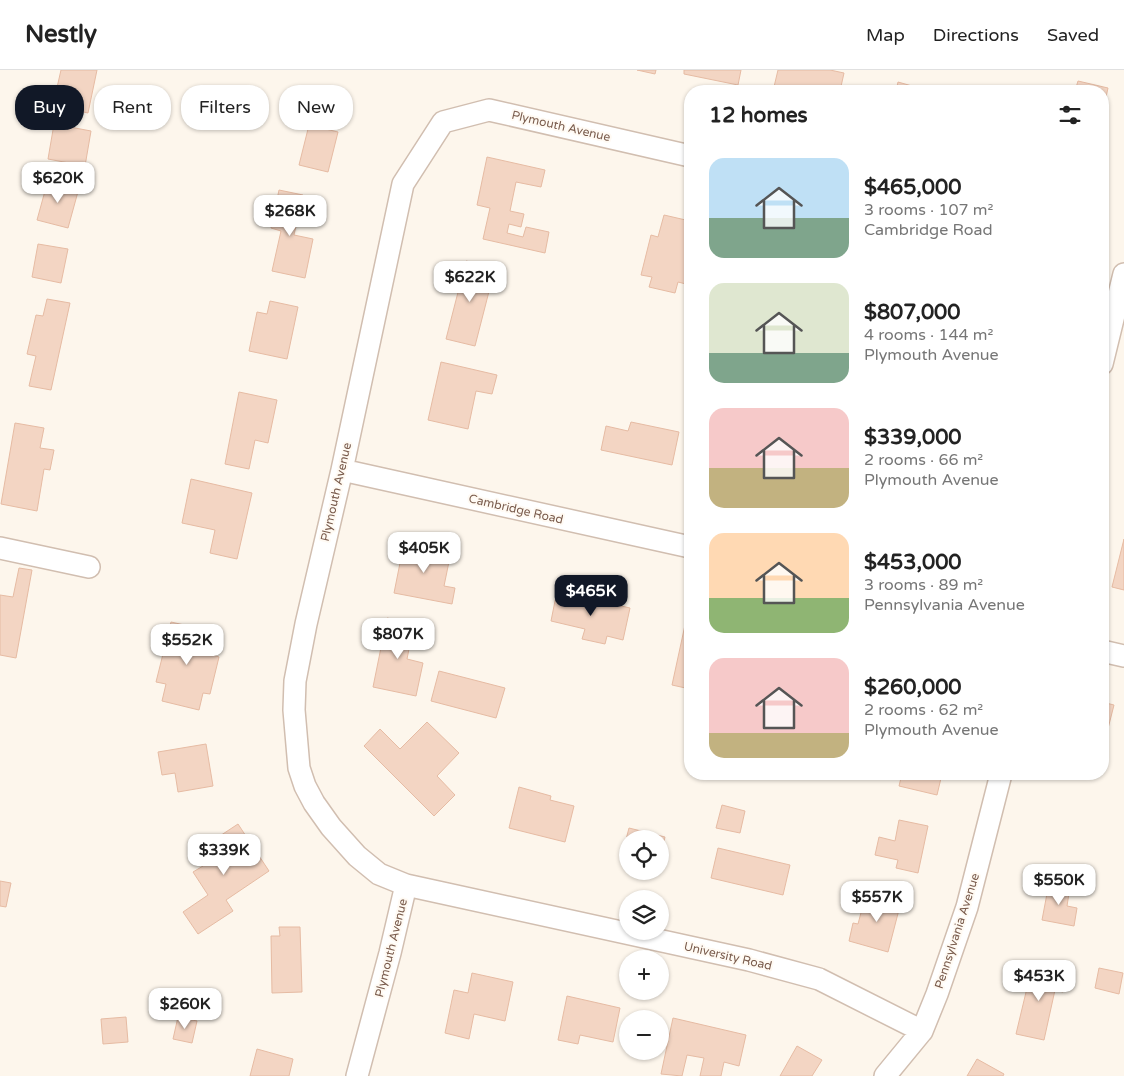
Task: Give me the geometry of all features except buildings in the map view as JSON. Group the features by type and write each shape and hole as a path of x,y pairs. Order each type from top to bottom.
{"street":[{"name":"Plymouth Avenue","path":"357,1076 406,885 379,874 356,856 314,804 299,768 294,710 295,681 404,184 443,122 489,110 684,155"},
{"path":"1109,335 1124,274"},
{"name":"Cambridge Road","path":"342,470 684,547"},
{"path":"0,548 89,567"},
{"path":"1109,653 1124,656"},
{"name":"Pennsylvania Avenue","path":"885,1076 922,1031 937,994 967,907 1000,780"},
{"name":"University Road","path":"406,885 749,960 819,979 922,1031"}]}
